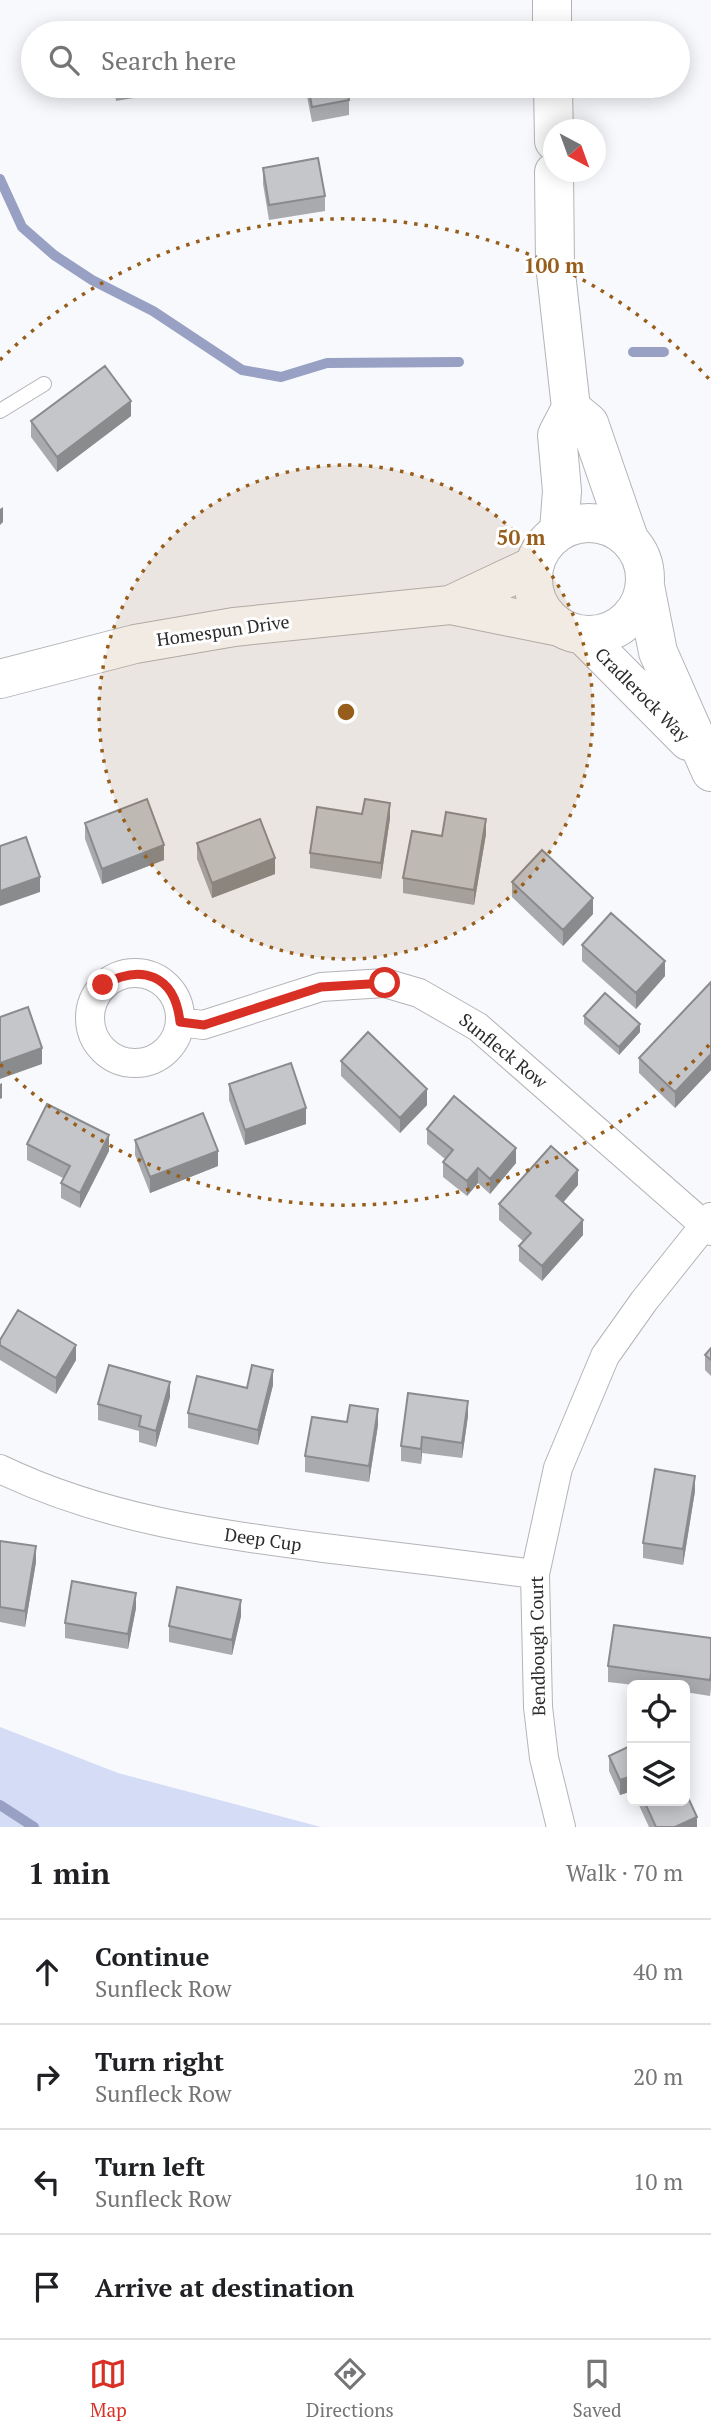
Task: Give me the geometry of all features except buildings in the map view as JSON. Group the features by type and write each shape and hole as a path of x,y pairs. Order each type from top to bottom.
{"street":[{"path":"552,0 552,21"},
{"path":"553,98 554,119"},
{"path":"554,182 555,264 570,408 556,435 562,491 559,530"},
{"path":"570,408 589,423 629,539"},
{"path":"596,522 614,528 629,539 640,553 645,569 645,586 638,607 624,623 605,633 571,631 545,616 536,601 532,583 533,566 539,551 559,530 577,523 596,522"},
{"name":"Homespun Drive","path":"450,605 533,566"},
{"name":"Cradlerock Way","path":"645,586 658,652 706,764"},
{"name":"Homespun Drive","path":"0,680 135,644 234,627 450,605 571,631"},
{"name":"Cradlerock Way","path":"571,631 706,764"},
{"name":"Sunfleck Row","path":"180,1022 204,1025 321,987 385,983 419,993 478,1027 709,1224"},
{"name":"Bendbough Court","path":"561,1827 544,1758 538,1707 535,1574 558,1468 605,1356 644,1301 709,1224"},
{"name":"Deep Cup","path":"0,1469 36,1486 98,1508 158,1522 230,1536 535,1574"}],"lane":[{"path":"0,411 44,384"}],"shaded area":[{"path":"0,1727 118,1773 321,1827 0,1827"}],"waterway":[{"path":"0,179 22,227 54,255 92,280 153,311 242,370 281,377 327,363 459,362"},
{"path":"633,352 664,352"},
{"path":"0,1805 34,1827"}],"route":[{"path":"103,985 122,974 142,973 159,980 172,992 178,1005 180,1022 204,1025 321,987 385,983"}]}
